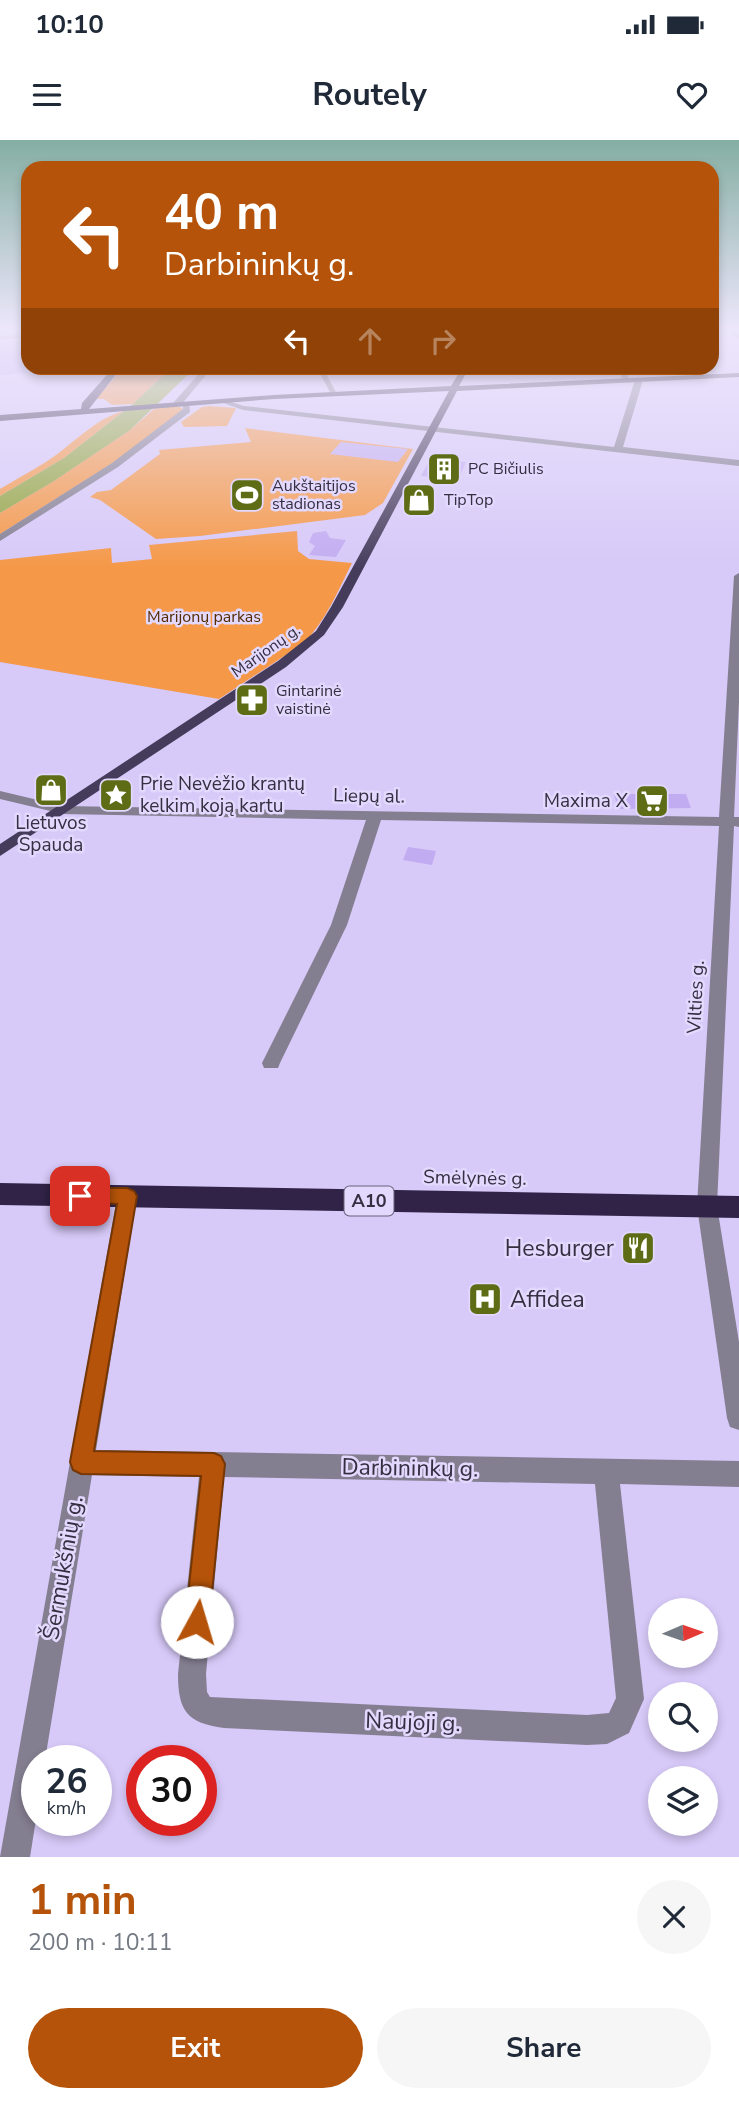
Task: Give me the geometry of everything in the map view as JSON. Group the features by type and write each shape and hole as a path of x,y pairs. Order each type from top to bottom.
{"highway":[{"name":"Smėlynės g.","path":"0,1194 739,1206"}],"main road":[{"path":"0,418 108,409"},
{"name":"Marijonų g.","path":"0,850 282,664 320,633 337,607 442,409"}],"street":[{"path":"0,538 115,465 180,418 186,409"},
{"path":"254,409 739,463"},
{"path":"618,449 630,409"},
{"name":"Vilties g.","path":"739,576 733,822 707,1206 739,1418"},
{"name":"Liepų al.","path":"0,795 63,810 733,822"},
{"path":"271,1063 339,925 375,816"},
{"name":"Šermukšnių g.","path":"14,1857 127,1196"},
{"name":"Darbininkų g.","path":"81,1462 739,1474"},
{"name":"Naujoji g.","path":"214,1464 192,1674 192,1697 197,1707 206,1712 224,1714 587,1730 607,1728 619,1723 630,1699 606,1471"}],"green space":[{"path":"154,409 182,409 124,456 0,534 0,513 130,430"},
{"path":"199,409 235,409 227,426 184,427 181,422"},
{"path":"124,411 64,458 0,496 0,489 49,460 96,424"},
{"path":"245,428 413,449 383,503 365,515 156,539 100,500 90,497 97,492 111,490 160,454 159,450 251,442"},
{"name":"Marijonų parkas","path":"297,531 298,551 309,559 352,563 325,615 304,643 219,699 0,662 0,560 111,548 112,563 152,559 149,545"}],"shaded area":[{"path":"126,409 152,409 130,430 0,513 0,496 64,458"}],"building":[{"path":"341,442 408,449 398,462 330,454"},
{"name":"PC Bičiulis","path":"430,459 466,462 458,480 421,476"},
{"path":"326,531 330,538 346,540 336,557 309,555 315,546 309,542 313,533"},
{"name":"Maxima X","path":"614,794 686,794 691,808 618,809"},
{"path":"408,847 436,851 432,865 403,860"}],"place":[{"name":"PC Bičiulis","path":"444,469"},
{"name":"Aukštaitijos stadionas","path":"247,495"},
{"name":"TipTop","path":"419,500"},
{"name":"Gintarinė vaistinė","path":"252,700"},
{"name":"Lietuvos Spauda","path":"51,790"},
{"name":"Prie Nevėžio krantų kelkim koją kartu","path":"116,795"},
{"name":"Maxima X","path":"652,801"},
{"name":"Hesburger","path":"638,1248"},
{"name":"Affidea","path":"485,1299"}],"route":[{"path":"80,1196 127,1196 81,1462 214,1464 197,1622"}]}
